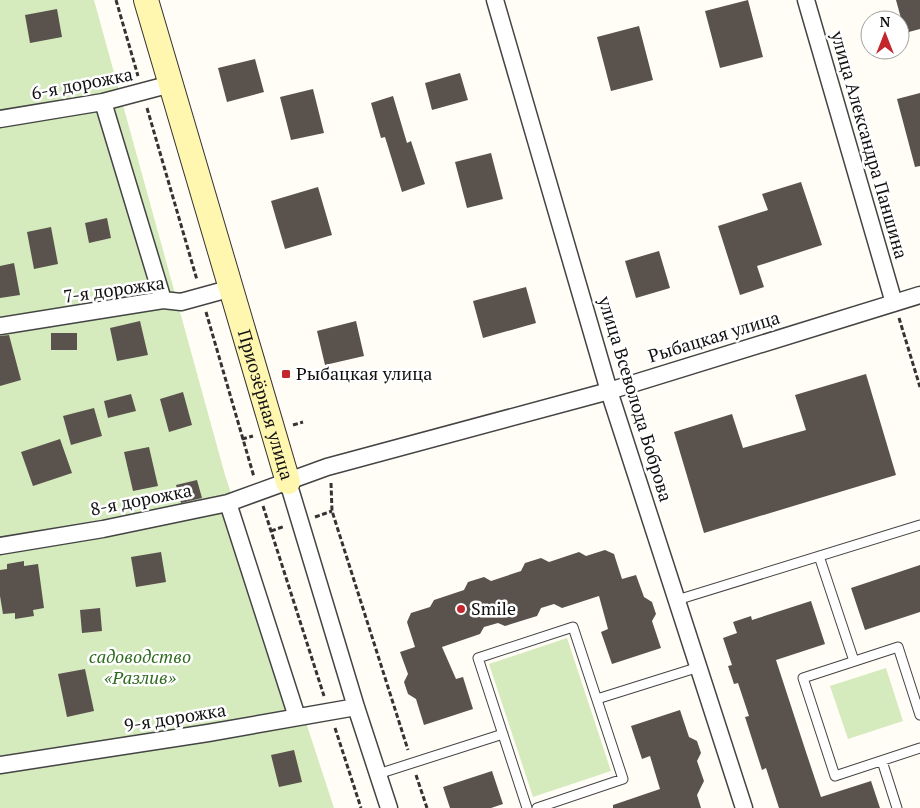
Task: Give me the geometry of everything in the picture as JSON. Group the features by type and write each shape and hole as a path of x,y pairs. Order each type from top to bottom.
{"street":[{"name":"Приозёрная улица","path":"146,0 288,482 356,707 390,808"},
{"name":"улица Всеволода Боброва","path":"495,0 609,390 744,808"},
{"name":"улица Александра Паншина","path":"806,0 894,303"},
{"name":"6-я дорожка","path":"0,119 103,102 171,84"},
{"path":"103,102 163,300"},
{"name":"7-я дорожка","path":"0,326 163,300 180,302 232,288"},
{"name":"Рыбацкая улица","path":"288,482 327,467 609,390 920,295"},
{"name":"8-я дорожка","path":"0,546 103,529 228,503 288,482"},
{"path":"228,503 298,717"},
{"name":"9-я дорожка","path":"0,765 208,734 356,707"}],"lane":[{"path":"677,600 920,525"},
{"path":"820,556 854,661"},
{"path":"527,808 478,658 573,627 623,779 537,808"},
{"path":"920,715 898,647 803,678 835,776 920,748"},
{"path":"597,700 699,667"},
{"path":"378,774 503,734"},
{"path":"882,761 897,808"}],"path":[{"path":"116,0 242,439 361,808"},
{"path":"894,303 920,388"},
{"path":"331,482 332,511 409,752"},
{"path":"415,771 427,808"}],"green space":[{"name":"садоводство «Разлив»","path":"0,0 94,0 225,475 334,808 0,808"},
{"path":"567,638 611,771 533,797 489,664"},
{"path":"886,668 903,721 848,739 830,686"}],"building":[{"path":"748,0 763,57 720,68 705,11"},
{"path":"896,0 920,0 920,29 910,32 910,10 899,10"},
{"path":"57,9 62,37 30,43 25,15"},
{"path":"639,26 653,80 611,91 597,37"},
{"path":"255,59 264,92 227,102 218,68"},
{"path":"460,73 468,100 432,110 425,83"},
{"path":"313,89 324,133 291,140 280,97"},
{"path":"920,93 920,166 915,167 897,99"},
{"path":"393,96 407,143 411,141 425,184 402,192 385,137 381,138 371,103"},
{"path":"491,153 503,199 467,208 455,162"},
{"path":"801,182 822,245 757,266 764,287 740,295 718,226 768,210 762,194"},
{"path":"318,187 332,235 285,249 271,201"},
{"path":"107,218 111,238 89,243 85,223"},
{"path":"51,227 58,264 34,269 27,232"},
{"path":"659,251 670,288 636,298 625,261"},
{"path":"14,263 20,295 0,298 0,266"},
{"path":"526,287 536,323 483,338 473,301"},
{"path":"140,321 148,355 117,361 110,328"},
{"path":"356,321 364,356 325,365 317,331"},
{"path":"51,333 77,333 77,350 51,350"},
{"path":"9,335 21,380 0,386 0,336"},
{"path":"866,374 896,475 704,533 674,432 732,414 743,448 806,430 795,395"},
{"path":"183,392 192,425 169,432 160,399"},
{"path":"131,394 136,411 108,418 104,401"},
{"path":"94,408 102,436 71,445 63,416"},
{"path":"60,439 72,473 33,486 21,452"},
{"path":"149,447 158,486 133,491 124,452"},
{"path":"197,480 202,498 181,503 176,485"},
{"path":"605,550 614,554 622,579 636,575 644,597 652,602 656,614 652,621 661,648 612,664 601,632 608,629 599,596 562,608 554,604 541,608 537,616 505,626 498,623 484,627 480,634 442,647 456,679 463,677 473,709 424,725 416,699 408,694 404,682 408,674 400,652 415,647 407,622 411,613 430,607 434,600 464,590 468,582 484,577 491,581 521,571 525,563 541,558 549,562 579,552 586,556"},
{"path":"161,552 166,582 136,587 131,557"},
{"path":"24,561 24,566 38,564 44,608 33,610 34,616 15,619 15,613 3,614 0,596 0,570 7,569 7,564"},
{"path":"920,565 920,612 865,630 851,588"},
{"path":"811,601 825,644 776,660 821,797 871,781 880,808 779,808 766,768 762,770 745,717 749,716 738,683 734,684 728,666 732,665 723,638 737,633 733,622 751,616 752,620"},
{"path":"100,608 102,631 82,633 80,610"},
{"path":"85,669 94,711 67,717 58,674"},
{"path":"680,710 689,737 697,741 701,753 697,761 704,781 697,795 701,808 613,808 613,805 660,789 650,756 642,759 631,726"},
{"path":"294,750 302,782 279,787 271,755"},
{"path":"492,771 503,804 491,808 450,808 443,787"}],"place":[{"name":"Рыбацкая улица","path":"286,374"},
{"name":"Smile","path":"461,609"}]}
